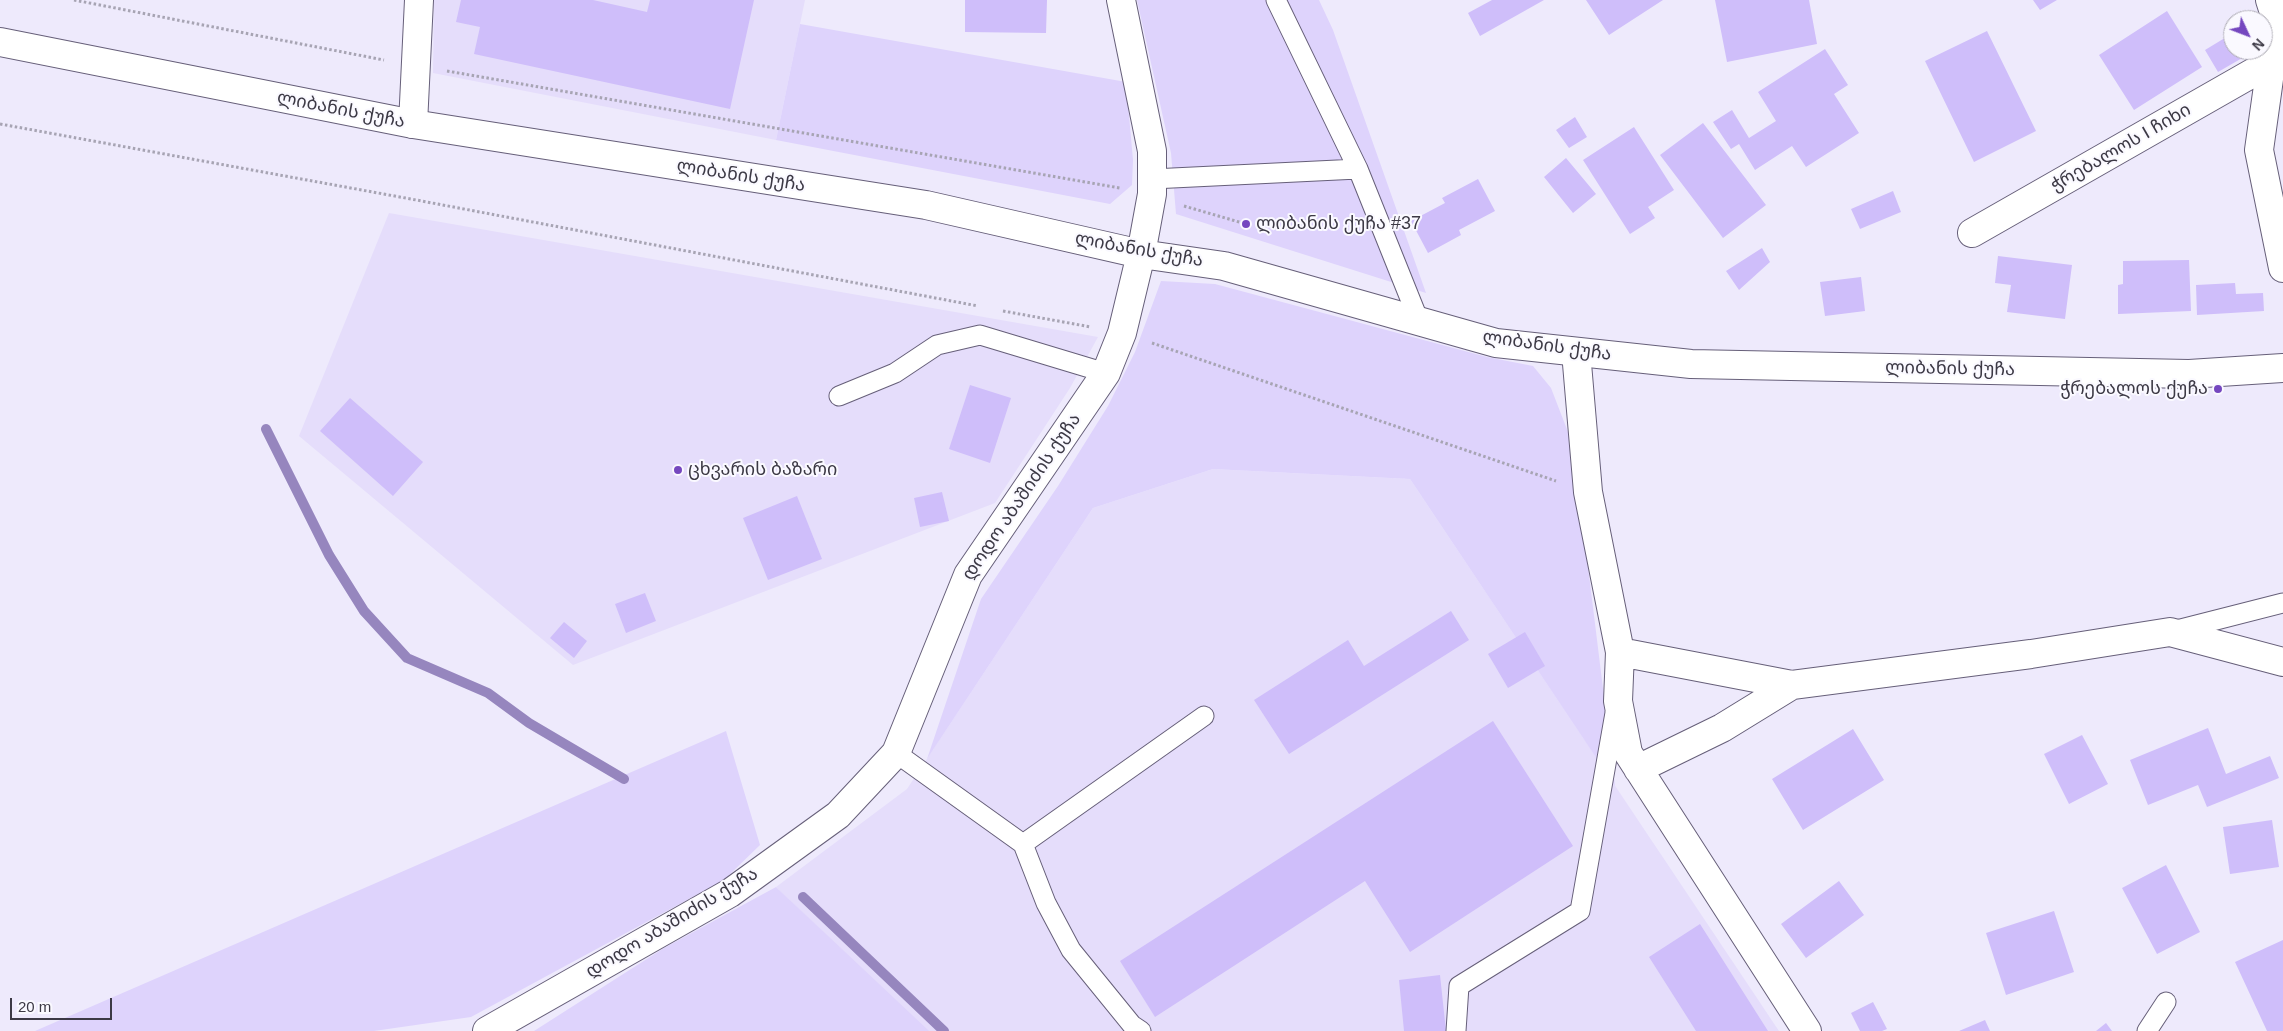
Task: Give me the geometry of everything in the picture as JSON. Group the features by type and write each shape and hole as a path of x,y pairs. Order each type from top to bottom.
{"street":[{"path":"412,124 418,0"},
{"name":"დოდო აბაშიძის ქუჩა","path":"487,1031 730,893 838,815 896,753 968,575 1106,373 1122,333 1141,254 1151,188 1152,151 1121,0"},
{"path":"2277,13 2259,150 2283,268"},
{"name":"ლიბანის ქუჩა","path":"0,42 412,124 926,205 1141,254 1224,266 1496,343 1710,365 2189,374 2283,368"},
{"name":"ჭრებალოს I ჩიხი","path":"1972,233 2270,63"},
{"path":"1576,352 1588,492 1620,652 1618,701 1628,753 1807,1031"},
{"path":"1620,652 1792,685 2031,654 2170,632 2283,662"},
{"path":"1638,769 1722,728 1792,685"}],"lane":[{"path":"1276,0 1358,169 1419,321"},
{"path":"1151,188 1358,169"},
{"path":"839,396 895,374 937,344 980,335 1106,373"},
{"path":"2170,632 2283,602"},
{"path":"1456,1031 1459,986 1580,911 1618,701"},
{"path":"1023,844 1204,716"},
{"path":"896,753 1023,844 1046,903 1071,950 1132,1025 1140,1031"},
{"path":"2147,1031 2166,1002"}],"path":[{"path":"74,0 416,66 738,123 1115,187 1151,188 1246,224"},
{"path":"0,124 411,199 985,308"},
{"path":"995,310 1122,333 1588,492"}],"shaded area":[{"path":"434,0 805,0 776,140 433,73"},
{"path":"1137,0 1319,0 1333,30 1426,293 1176,214 1171,153"},
{"path":"800,24 1126,82 1133,160 1132,185 1110,204 776,140"},
{"name":"ცხვარის ბაზარი","path":"389,213 1098,337 1070,388 995,503 573,665 299,436"},
{"path":"1161,281 1215,284 1487,357 1533,366 1551,388 1573,445 1615,786 1410,479 1213,469 1093,508 927,759 981,599 1058,486 1108,406 1135,352"},
{"path":"1213,469 1410,479 1779,1031 925,1031 776,887 907,789 1093,508"},
{"path":"726,731 760,845 724,880 471,1017 374,1031 35,1031"},
{"path":"776,887 929,1031 534,1031 664,948"}],"building":[{"path":"461,0 593,0 647,12 650,0 754,0 730,109 474,54 480,27 456,22"},
{"path":"965,0 1047,0 1046,33 965,32"},
{"path":"1492,0 1544,0 1480,36 1468,13"},
{"path":"1586,0 1663,0 1609,35"},
{"path":"1715,0 1809,0 1817,44 1727,62"},
{"path":"2033,0 2057,0 2040,10"},
{"path":"2167,11 2202,67 2134,110 2099,55"},
{"path":"1987,31 2036,131 1974,162 1925,61"},
{"path":"2223,39 2223,60 2239,60 2218,72 2205,50"},
{"path":"1825,49 1848,85 1834,94 1859,133 1806,167 1792,146 1755,170 1739,144 1731,149 1713,122 1732,110 1749,138 1776,121 1758,92"},
{"path":"1575,117 1587,137 1569,148 1556,130"},
{"path":"1703,123 1766,205 1723,238 1660,155"},
{"path":"1634,127 1674,190 1648,207 1655,218 1630,234 1583,160"},
{"path":"1566,158 1596,194 1573,213 1544,177"},
{"path":"1478,179 1495,211 1459,230 1461,235 1428,253 1411,221 1445,203 1442,198"},
{"path":"1893,191 1901,212 1860,229 1851,209"},
{"path":"1762,248 1770,262 1739,290 1726,271"},
{"path":"1998,256 2072,265 2065,319 2007,312 2011,285 1995,283"},
{"path":"2189,260 2191,311 2118,314 2118,285 2123,284 2123,261"},
{"path":"1861,277 1865,311 1825,316 1820,282"},
{"path":"2235,283 2236,294 2263,293 2264,311 2197,315 2196,285"},
{"path":"970,385 1011,398 990,463 949,449"},
{"path":"350,398 423,462 393,496 320,431"},
{"path":"942,492 949,521 920,527 914,498"},
{"path":"797,496 822,559 768,580 743,518"},
{"path":"645,593 656,621 626,633 615,604"},
{"path":"1451,611 1469,640 1289,754 1254,700 1348,640 1364,666"},
{"path":"564,622 587,641 574,658 550,638"},
{"path":"1525,632 1545,666 1508,688 1488,654"},
{"path":"1493,721 1573,846 1410,952 1365,881 1155,1017 1120,961"},
{"path":"2208,728 2226,774 2270,756 2279,778 2207,807 2198,785 2148,805 2130,760"},
{"path":"1853,729 1884,780 1803,830 1772,779"},
{"path":"2082,735 2108,784 2069,804 2044,754"},
{"path":"2272,820 2279,867 2230,874 2223,827"},
{"path":"2166,865 2200,932 2157,954 2122,888"},
{"path":"1839,881 1864,915 1806,958 1781,924"},
{"path":"2054,911 2074,972 2006,995 1986,933"},
{"path":"1700,924 1768,1031 1696,1031 1649,957"},
{"path":"2283,940 2283,1031 2267,1031 2235,962"},
{"path":"1440,975 1446,1031 1404,1031 1399,980"},
{"path":"1873,1002 1887,1029 1882,1031 1860,1031 1851,1013"},
{"path":"1985,1020 1990,1031 1959,1031"},
{"path":"2106,1023 2112,1031 2096,1031"}],"waterway":[{"path":"266,429 329,555 364,611 407,658 488,693 529,723 624,779"},
{"path":"803,897 944,1031"}],"place":[{"name":"ლიბანის ქუჩა #37","path":"1246,224"},
{"name":"ჭრებალოს ქუჩა","path":"2218,389"},
{"name":"ცხვარის ბაზარი","path":"678,470"}]}
